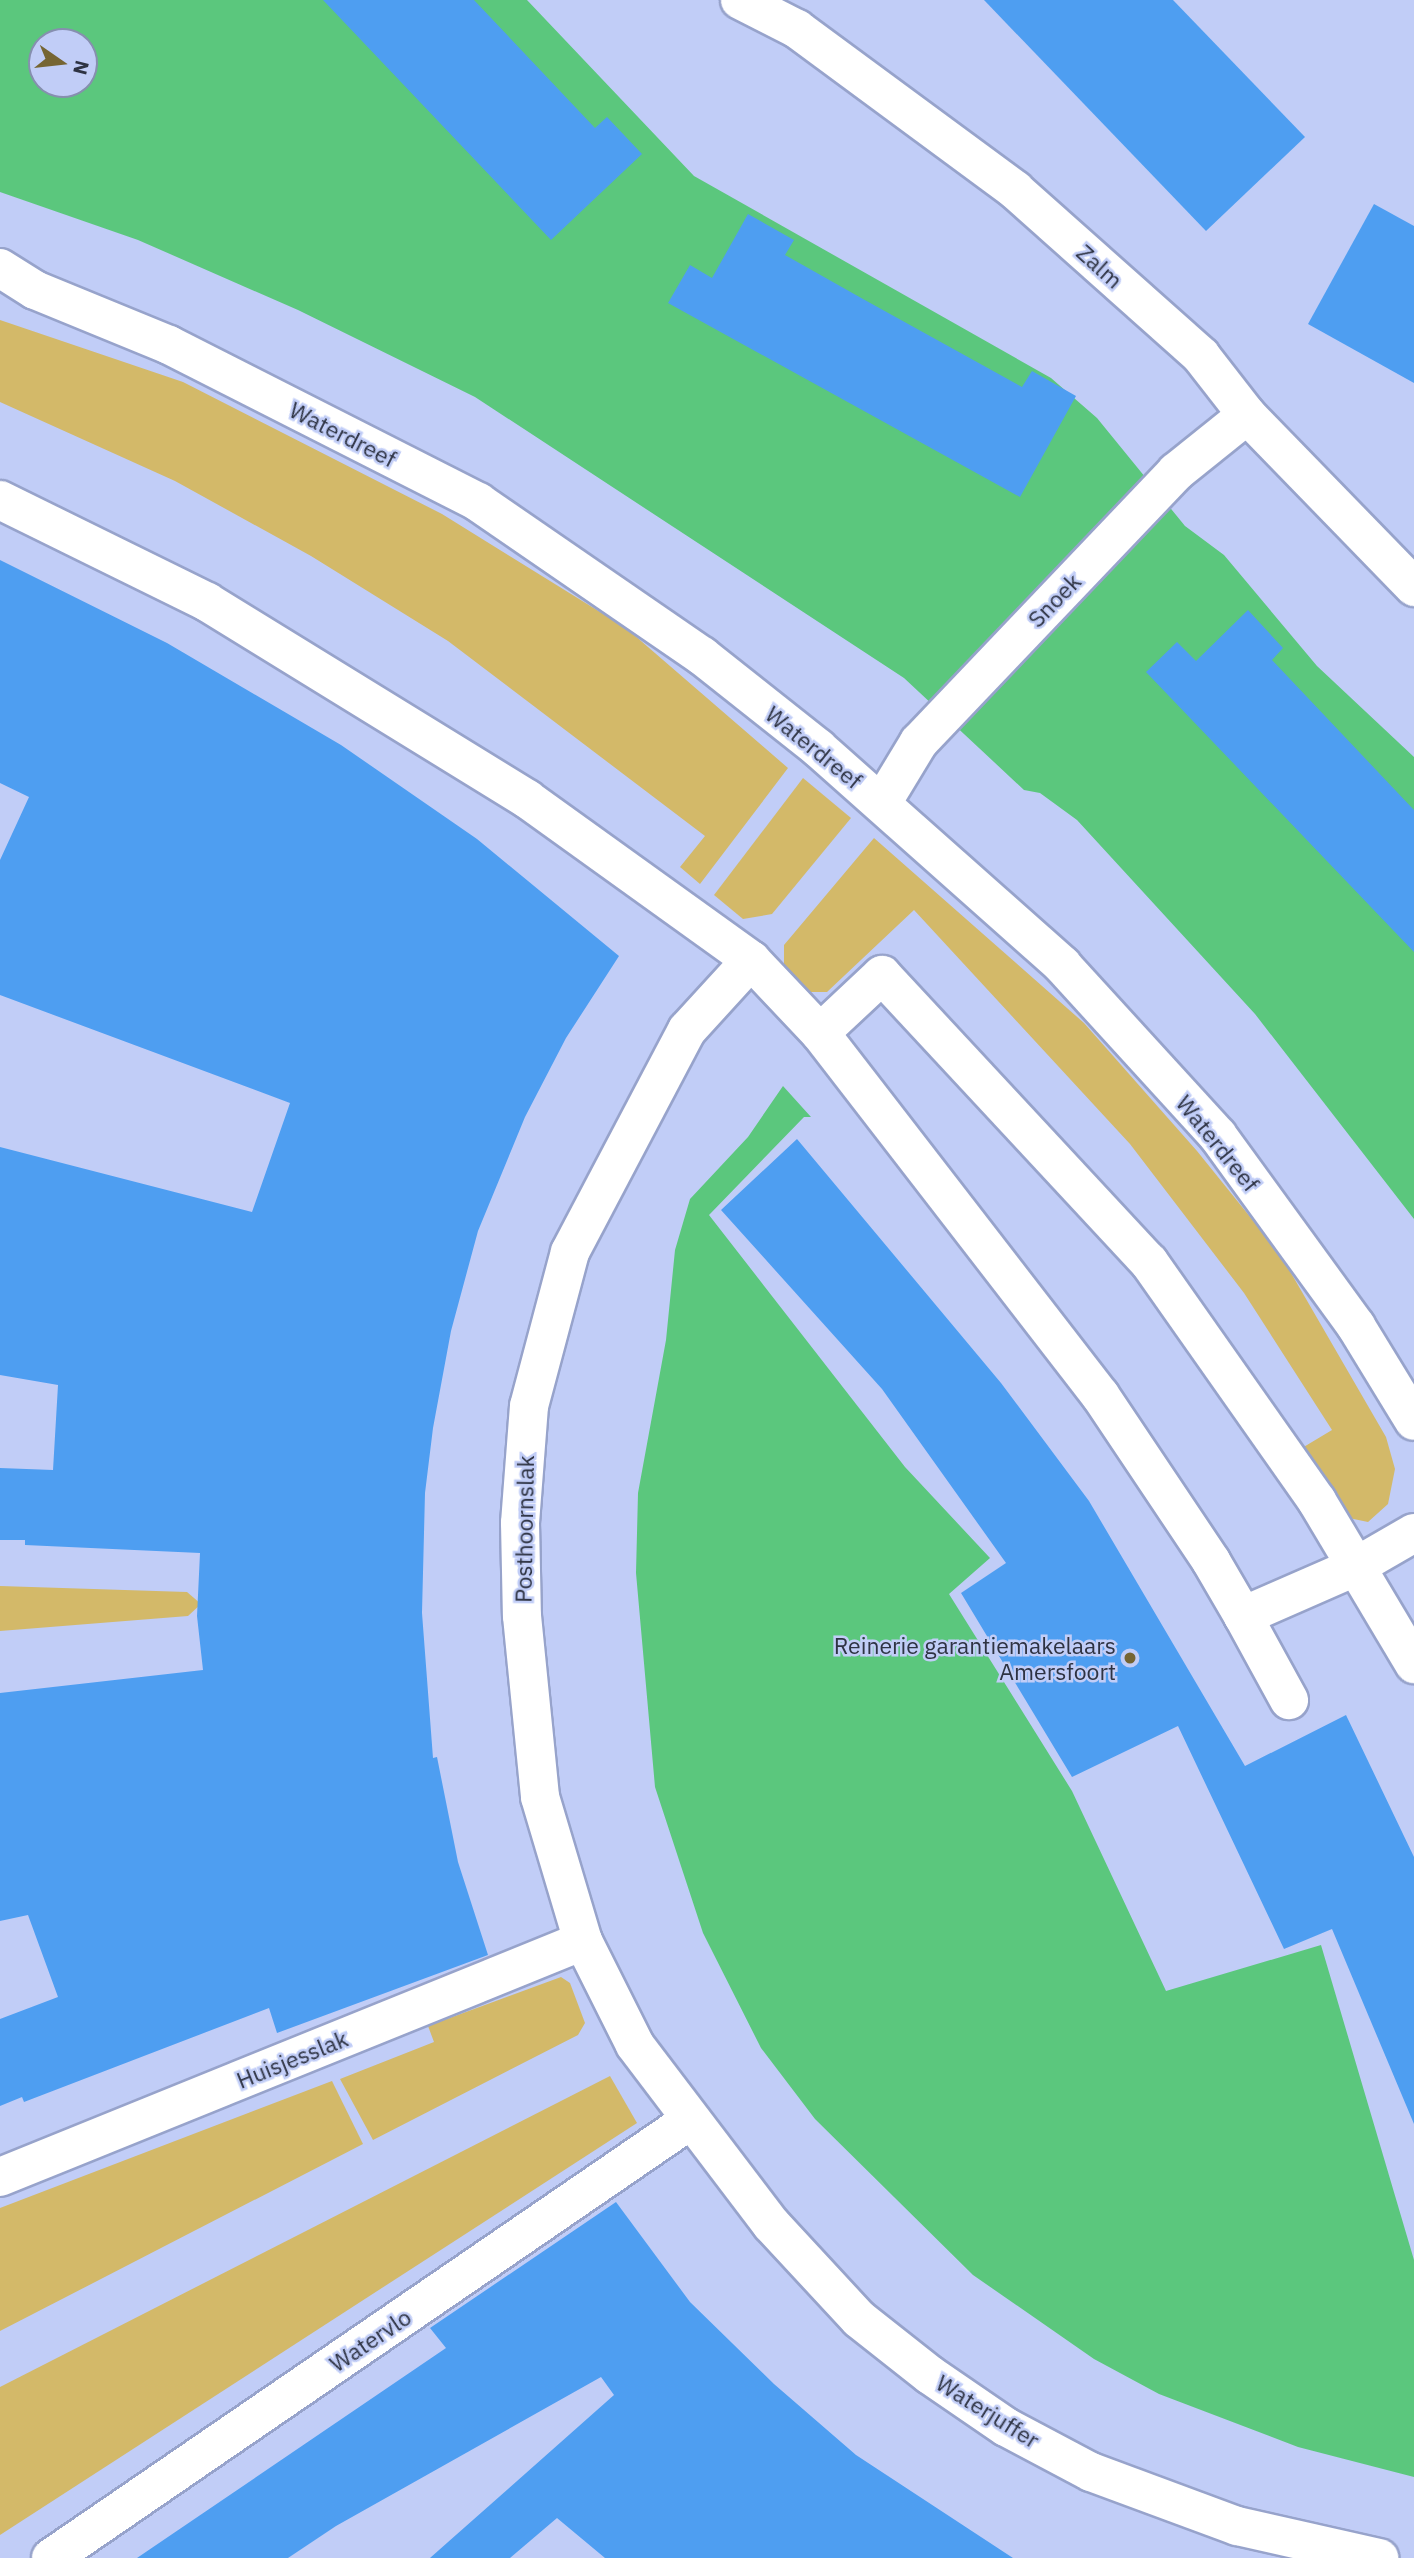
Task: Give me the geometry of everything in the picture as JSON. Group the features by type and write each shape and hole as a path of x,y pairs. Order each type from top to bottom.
{"street":[{"name":"Zalm","path":"745,1 797,29 1015,190 1201,356 1247,415 1414,587"},
{"name":"Waterdreef","path":"0,268 17,290 169,345 478,502 702,656 882,803 1062,965 1218,1136 1356,1326 1414,1421"},
{"name":"Snoek","path":"882,803 919,742 1176,472 1247,415"},
{"path":"0,500 208,602 527,799 751,960 820,1033 1100,1395 1243,1616 1289,1700"},
{"name":"Posthoornslak","path":"689,2121 635,2045 583,1941 540,1797 522,1616 520,1523 529,1406 570,1252 687,1030 751,960"},
{"path":"820,1033 882,975 1149,1262 1317,1501 1414,1664"},
{"path":"1243,1616 1355,1567 1414,1533"},
{"name":"Huisjesslak","path":"0,2177 583,1941"},
{"name":"Watervlo","path":"51,2558 689,2121"},
{"name":"Waterjuffer","path":"689,2121 771,2224 859,2319 1006,2427 1091,2472 1237,2526 1378,2558"}],"shaded area":[{"path":"0,0 527,0 694,176 1051,378 1097,418 1185,526 1224,555 1317,666 1414,757 1414,1219 1255,1014 1077,820 1040,793 1024,790 904,678 475,397 298,310 138,240 0,192"},
{"path":"0,320 183,382 442,514 626,628 788,768 700,884 680,867 705,836 448,641 311,556 175,481 0,402"},
{"path":"803,778 851,818 772,914 743,919 714,895"},
{"path":"874,838 1084,1023 1197,1151 1280,1254 1386,1437 1395,1469 1388,1504 1368,1522 1344,1517 1297,1451 1332,1430 1244,1293 1130,1144 914,910 827,992 806,992 784,975 784,945"},
{"path":"783,1086 811,1117 804,1117 709,1215 905,1467 990,1558 949,1594 1072,1791 1166,1991 1321,1945 1414,2260 1414,2477 1298,2447 1159,2394 1094,2359 973,2275 815,2119 761,2048 703,1933 655,1787 636,1573 638,1493 666,1340 675,1250 690,1199 748,1137"},
{"path":"0,1586 187,1592 201,1604 188,1616 0,1631"},
{"path":"561,1977 570,1983 585,2023 578,2035 373,2140 340,2079 434,2042 428,2026"},
{"path":"610,2076 637,2123 0,2535 0,2387"},
{"path":"332,2081 363,2144 0,2331 0,2208"}],"building":[{"path":"323,0 474,0 595,128 607,117 642,154 551,240"},
{"path":"984,0 1173,0 1305,137 1206,231"},
{"path":"1374,204 1414,226 1414,383 1308,324"},
{"path":"748,214 794,240 785,255 863,299 1022,387 1032,371 1076,396 1020,497 668,303 690,265 712,278"},
{"path":"0,560 167,643 341,745 477,839 619,956 566,1038 525,1117 478,1231 451,1331 433,1428 425,1493 422,1613 433,1758 437,1757 458,1862 488,1955 277,2033 269,2008 24,2102 22,2097 0,2106 0,2019 58,1997 28,1915 0,1921 0,1693 203,1670 197,1616 200,1553 25,1545 25,1540 0,1540 0,1468 53,1470 58,1385 0,1375 0,1147 252,1212 290,1103 0,995 0,860 29,797 0,783"},
{"path":"1248,610 1283,648 1272,660 1414,810 1414,952 1146,672 1177,642 1196,661"},
{"path":"797,1139 1001,1383 1089,1501 1245,1766 1346,1715 1414,1857 1414,2124 1332,1929 1284,1949 1178,1726 1072,1777 961,1593 1006,1563 882,1389 721,1210"},
{"path":"616,2202 690,2302 774,2384 856,2455 1013,2558 605,2558 557,2518 510,2558 430,2558 614,2395 601,2377 336,2526 288,2558 137,2558 446,2348 430,2328"}],"place":[{"name":"Reinerie garantiemakelaars Amersfoort","path":"1130,1658"}]}
